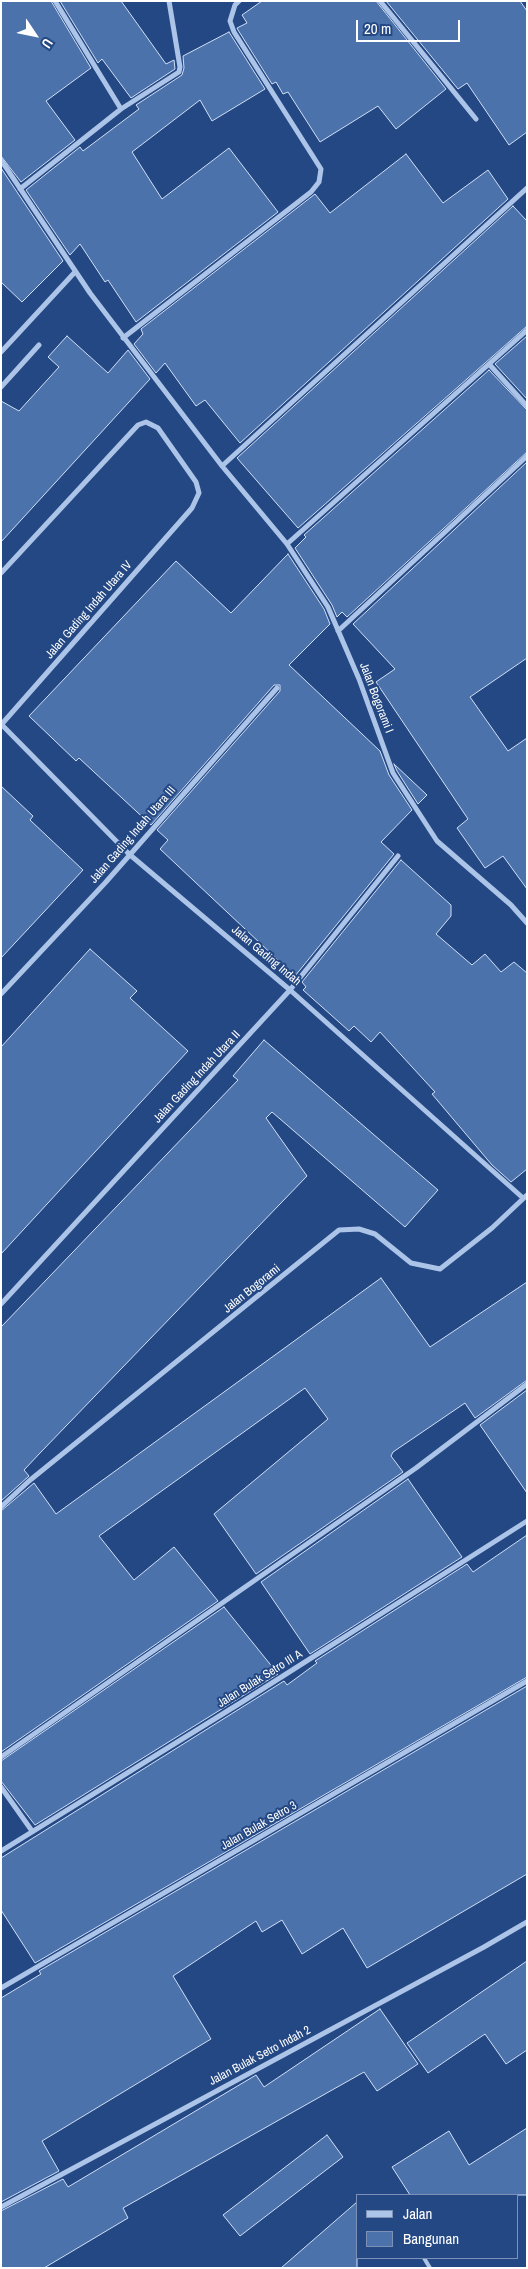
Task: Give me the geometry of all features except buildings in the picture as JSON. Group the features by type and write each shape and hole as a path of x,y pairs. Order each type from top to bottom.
{"street":[{"path":"55,1 121,109"},
{"path":"20,189 121,109 178,72 180,67 169,1"},
{"path":"123,338 311,192 319,182 321,170 234,32 230,21 235,4 239,1"},
{"path":"380,1 476,119"},
{"name":"Jalan Bogorami I","path":"1,160 75,272 123,338 222,466 287,544 328,607 359,680 393,773 437,841 511,905 527,922"},
{"path":"222,466 527,188"},
{"path":"1,352 75,272"},
{"path":"287,544 527,330"},
{"path":"1,387 39,345"},
{"path":"489,364 527,406"},
{"name":"Jalan Gading Indah Utara IV","path":"1,573 138,425 146,422 158,428 196,482 199,494 192,508 1,724"},
{"path":"338,631 527,456"},
{"name":"Jalan Gading Indah Utara III","path":"1,994 277,688"},
{"name":"Jalan Gading Indah","path":"1,724 129,854 290,990 525,1196"},
{"name":"Jalan Gading Indah Utara II","path":"1,1304 290,990 398,856"},
{"name":"Jalan Bogorami","path":"1,1507 37,1475 340,1230 358,1229 375,1234 411,1262 440,1269 492,1228 525,1196"},
{"path":"1,1757 416,1468 527,1384"},
{"name":"Jalan Bulak Setro III A","path":"1,1851 242,1702 527,1521"},
{"name":"Jalan Bulak Setro 3","path":"1,1988 527,1681"},
{"path":"1,1787 32,1832"},
{"name":"Jalan Bulak Setro Indah 2","path":"1,2207 527,1922"}]}
